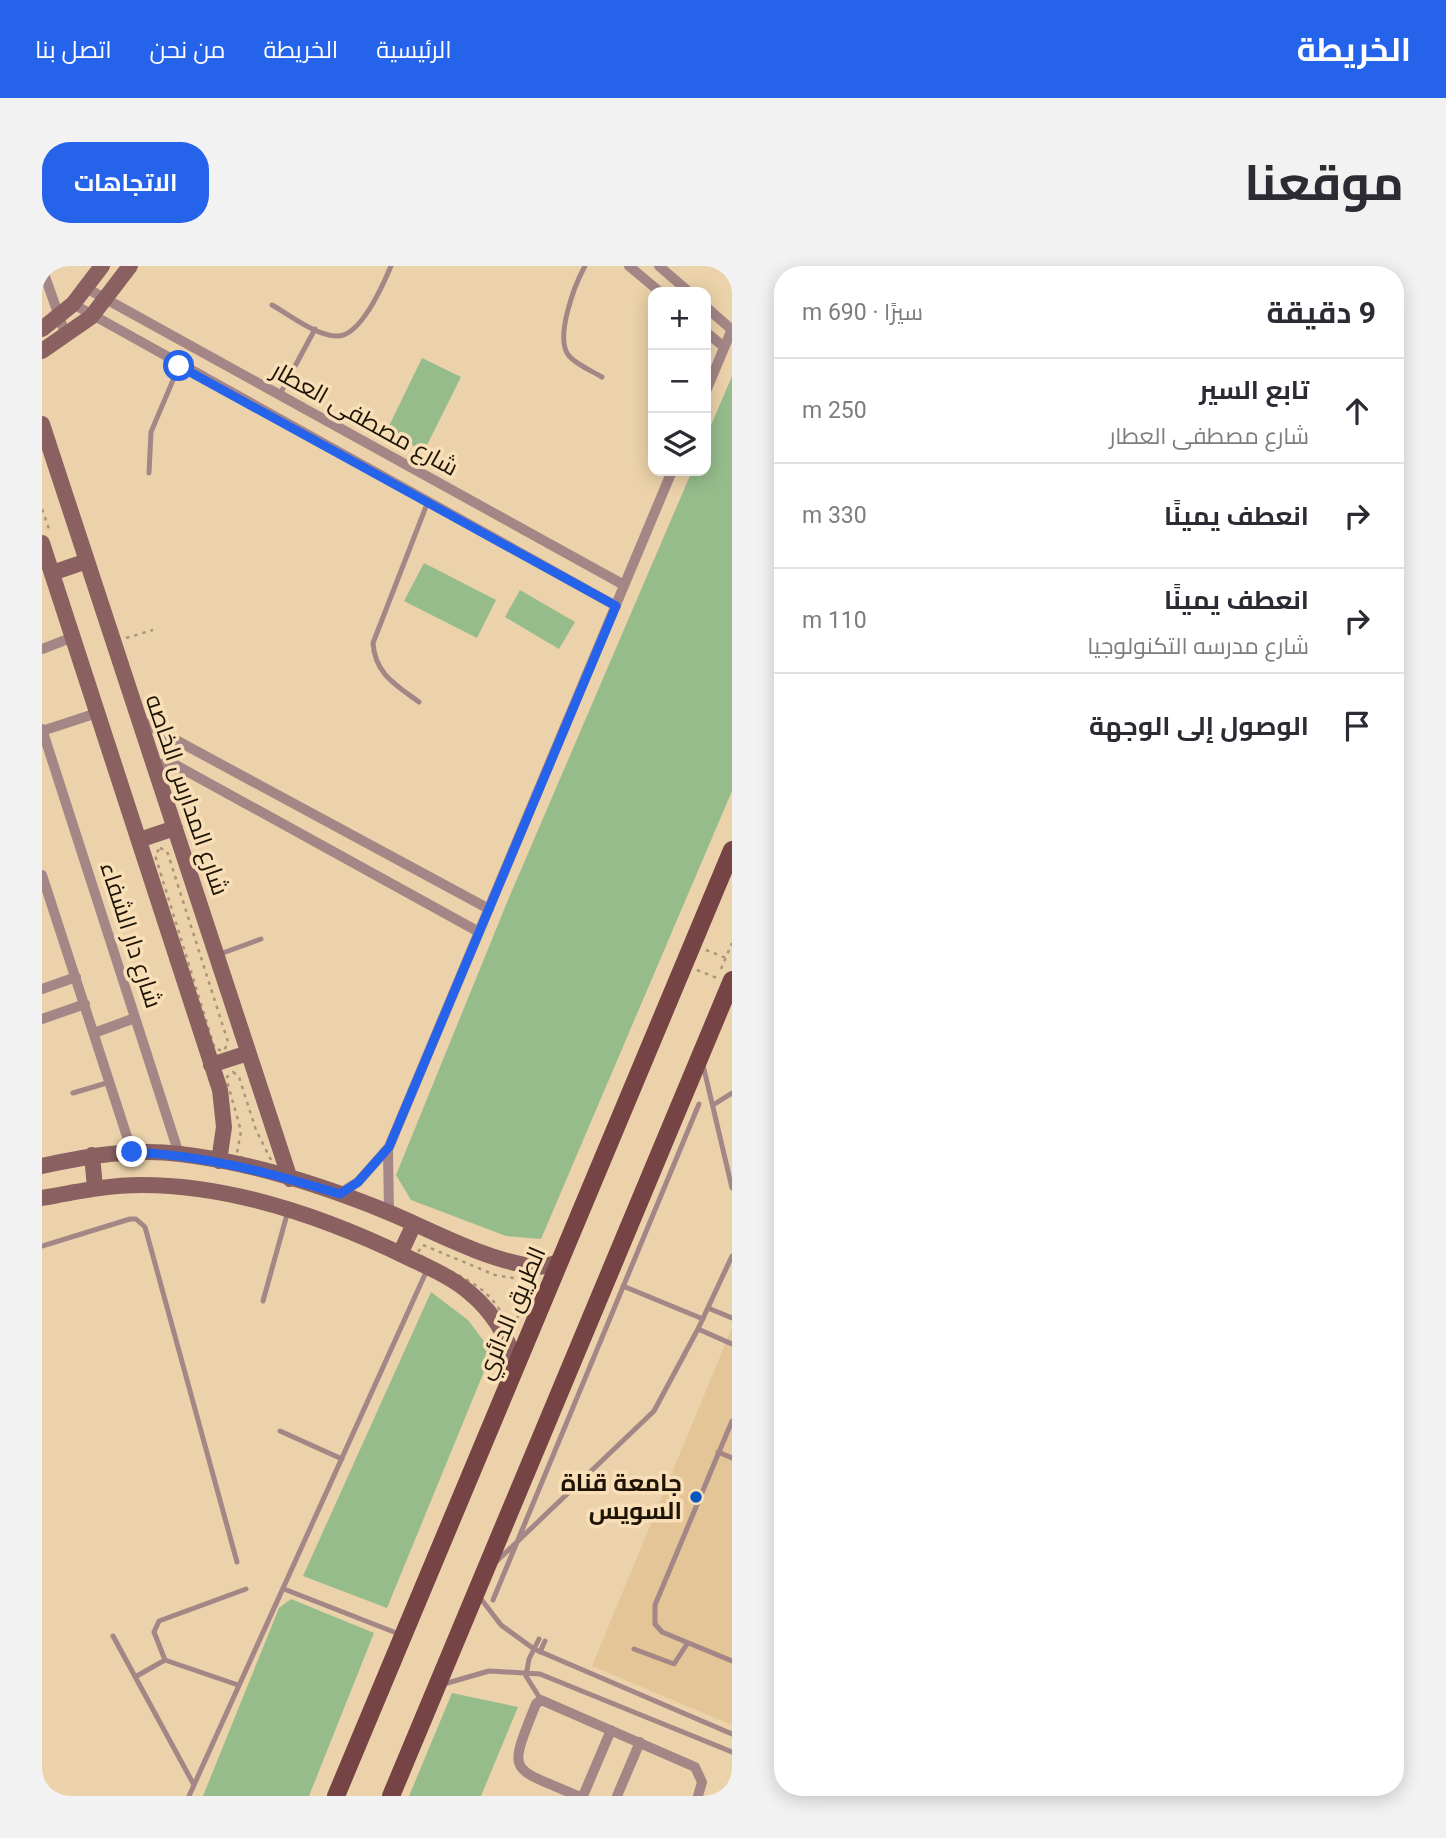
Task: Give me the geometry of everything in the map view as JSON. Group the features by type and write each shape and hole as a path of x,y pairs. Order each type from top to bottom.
{"main road":[{"name":"الطريق الدائري","path":"336,1796 732,850"},
{"path":"391,1796 437,1686 485,1596 484,1573 701,1055 725,979"}],"street":[{"path":"42,329 59,318 73,304 103,266"},
{"path":"42,351 91,317 106,301 130,266"},
{"path":"629,266 654,287"},
{"path":"659,266 683,287"},
{"path":"42,268 66,336"},
{"name":"شارع مصطفى العطار","path":"86,288 624,585"},
{"name":"شارع مصطفى العطار","path":"73,304 91,317 179,366 616,606"},
{"path":"711,311 732,329 711,379"},
{"path":"711,336 724,347"},
{"name":"شارع المدارس الخاصه","path":"42,424 136,718 154,764 290,1179"},
{"path":"333,451 343,432"},
{"path":"389,1213 386,1169 389,1147 670,476"},
{"path":"429,505 441,485"},
{"path":"42,543 211,1065 224,1117 219,1161"},
{"path":"52,573 87,561"},
{"path":"42,649 73,637"},
{"path":"42,730 97,713"},
{"path":"136,718 489,909"},
{"name":"شارع دار الشفاء","path":"42,730 179,1154"},
{"path":"154,764 174,764 479,932"},
{"path":"270,817 281,797"},
{"path":"139,840 174,828"},
{"path":"42,875 44,888 76,977 132,1152"},
{"path":"42,915 54,912"},
{"path":"42,989 76,977"},
{"path":"42,1019 85,1004"},
{"path":"94,1033 135,1018"},
{"path":"211,1065 248,1053"},
{"path":"340,1194 358,1182 389,1147"},
{"path":"42,1166 92,1156 132,1152 179,1154 219,1161 340,1194 531,1267 547,1267 560,1261"},
{"path":"92,1156 94,1188"},
{"path":"42,1198 94,1188 143,1185 198,1190 288,1211 366,1237 452,1279 482,1306 503,1330 516,1363"},
{"path":"400,1254 414,1224"},
{"path":"578,1796 529,1775 519,1766 517,1751 536,1704 541,1700 695,1767 702,1782 698,1796"},
{"path":"583,1796 611,1730"},
{"path":"617,1796 640,1742"}],"lane":[{"path":"272,305 315,329 338,337 351,332 374,302 391,266"},
{"path":"585,266 572,294 565,346 572,358 602,377"},
{"path":"279,396 315,329"},
{"path":"149,473 150,432 179,366"},
{"path":"419,702 378,668 373,643 429,505"},
{"path":"217,955 261,939"},
{"path":"701,1055 732,1188"},
{"path":"73,1093 110,1082"},
{"path":"712,1105 732,1093"},
{"path":"699,1104 517,1541 485,1596 501,1625 537,1651 732,1734"},
{"path":"263,1301 288,1211"},
{"path":"42,1246 130,1219 136,1219 145,1227 237,1562"},
{"path":"484,1573 646,1421 663,1398 732,1256"},
{"path":"189,1796 428,1267"},
{"path":"623,1286 703,1319"},
{"path":"708,1308 732,1318"},
{"path":"698,1329 732,1344"},
{"path":"732,1421 655,1605 655,1623 662,1632 732,1661"},
{"path":"280,1431 342,1459"},
{"path":"723,1441 732,1444"},
{"path":"719,1452 732,1458"},
{"path":"238,1685 165,1660 154,1636 154,1628 159,1621 246,1589"},
{"path":"284,1589 402,1636"},
{"path":"113,1636 194,1785"},
{"path":"541,1700 528,1684 526,1671 542,1640"},
{"path":"634,1649 674,1664 687,1644"},
{"path":"135,1676 165,1660"},
{"path":"437,1686 489,1671 526,1671 732,1752"}],"path":[{"path":"113,642 153,630"},
{"path":"160,848 167,851 228,1042 224,1051 215,1049 155,855 160,848"},
{"path":"704,949 726,958"},
{"path":"696,970 725,979"},
{"path":"233,1072 239,1077 256,1130 274,1166 240,1157 237,1153 241,1131 227,1077 233,1072"},
{"path":"427,1246 495,1275 531,1281 515,1324 508,1326 493,1298 472,1281 420,1255 420,1248 427,1246"}],"shaded area":[{"name":"جامعة قناة السويس","path":"732,1328 732,1725 592,1666"}],"green space":[{"path":"422,358 461,377 424,451 386,432"},
{"path":"732,376 732,791 541,1239 506,1236 411,1200 396,1175 508,900 690,476 711,476 711,425"},
{"path":"424,563 496,600 477,638 404,601"},
{"path":"520,590 575,622 559,649 505,617"},
{"path":"431,1292 468,1320 492,1352 387,1608 303,1576"},
{"path":"291,1599 374,1633 309,1796 203,1796 279,1608"},
{"path":"452,1693 518,1707 481,1796 409,1796"}],"place":[{"name":"جامعة قناة السويس","path":"696,1497"}],"route":[{"path":"132,1152 179,1154 219,1161 340,1194 375,1166 389,1147 616,606 179,366"}]}
